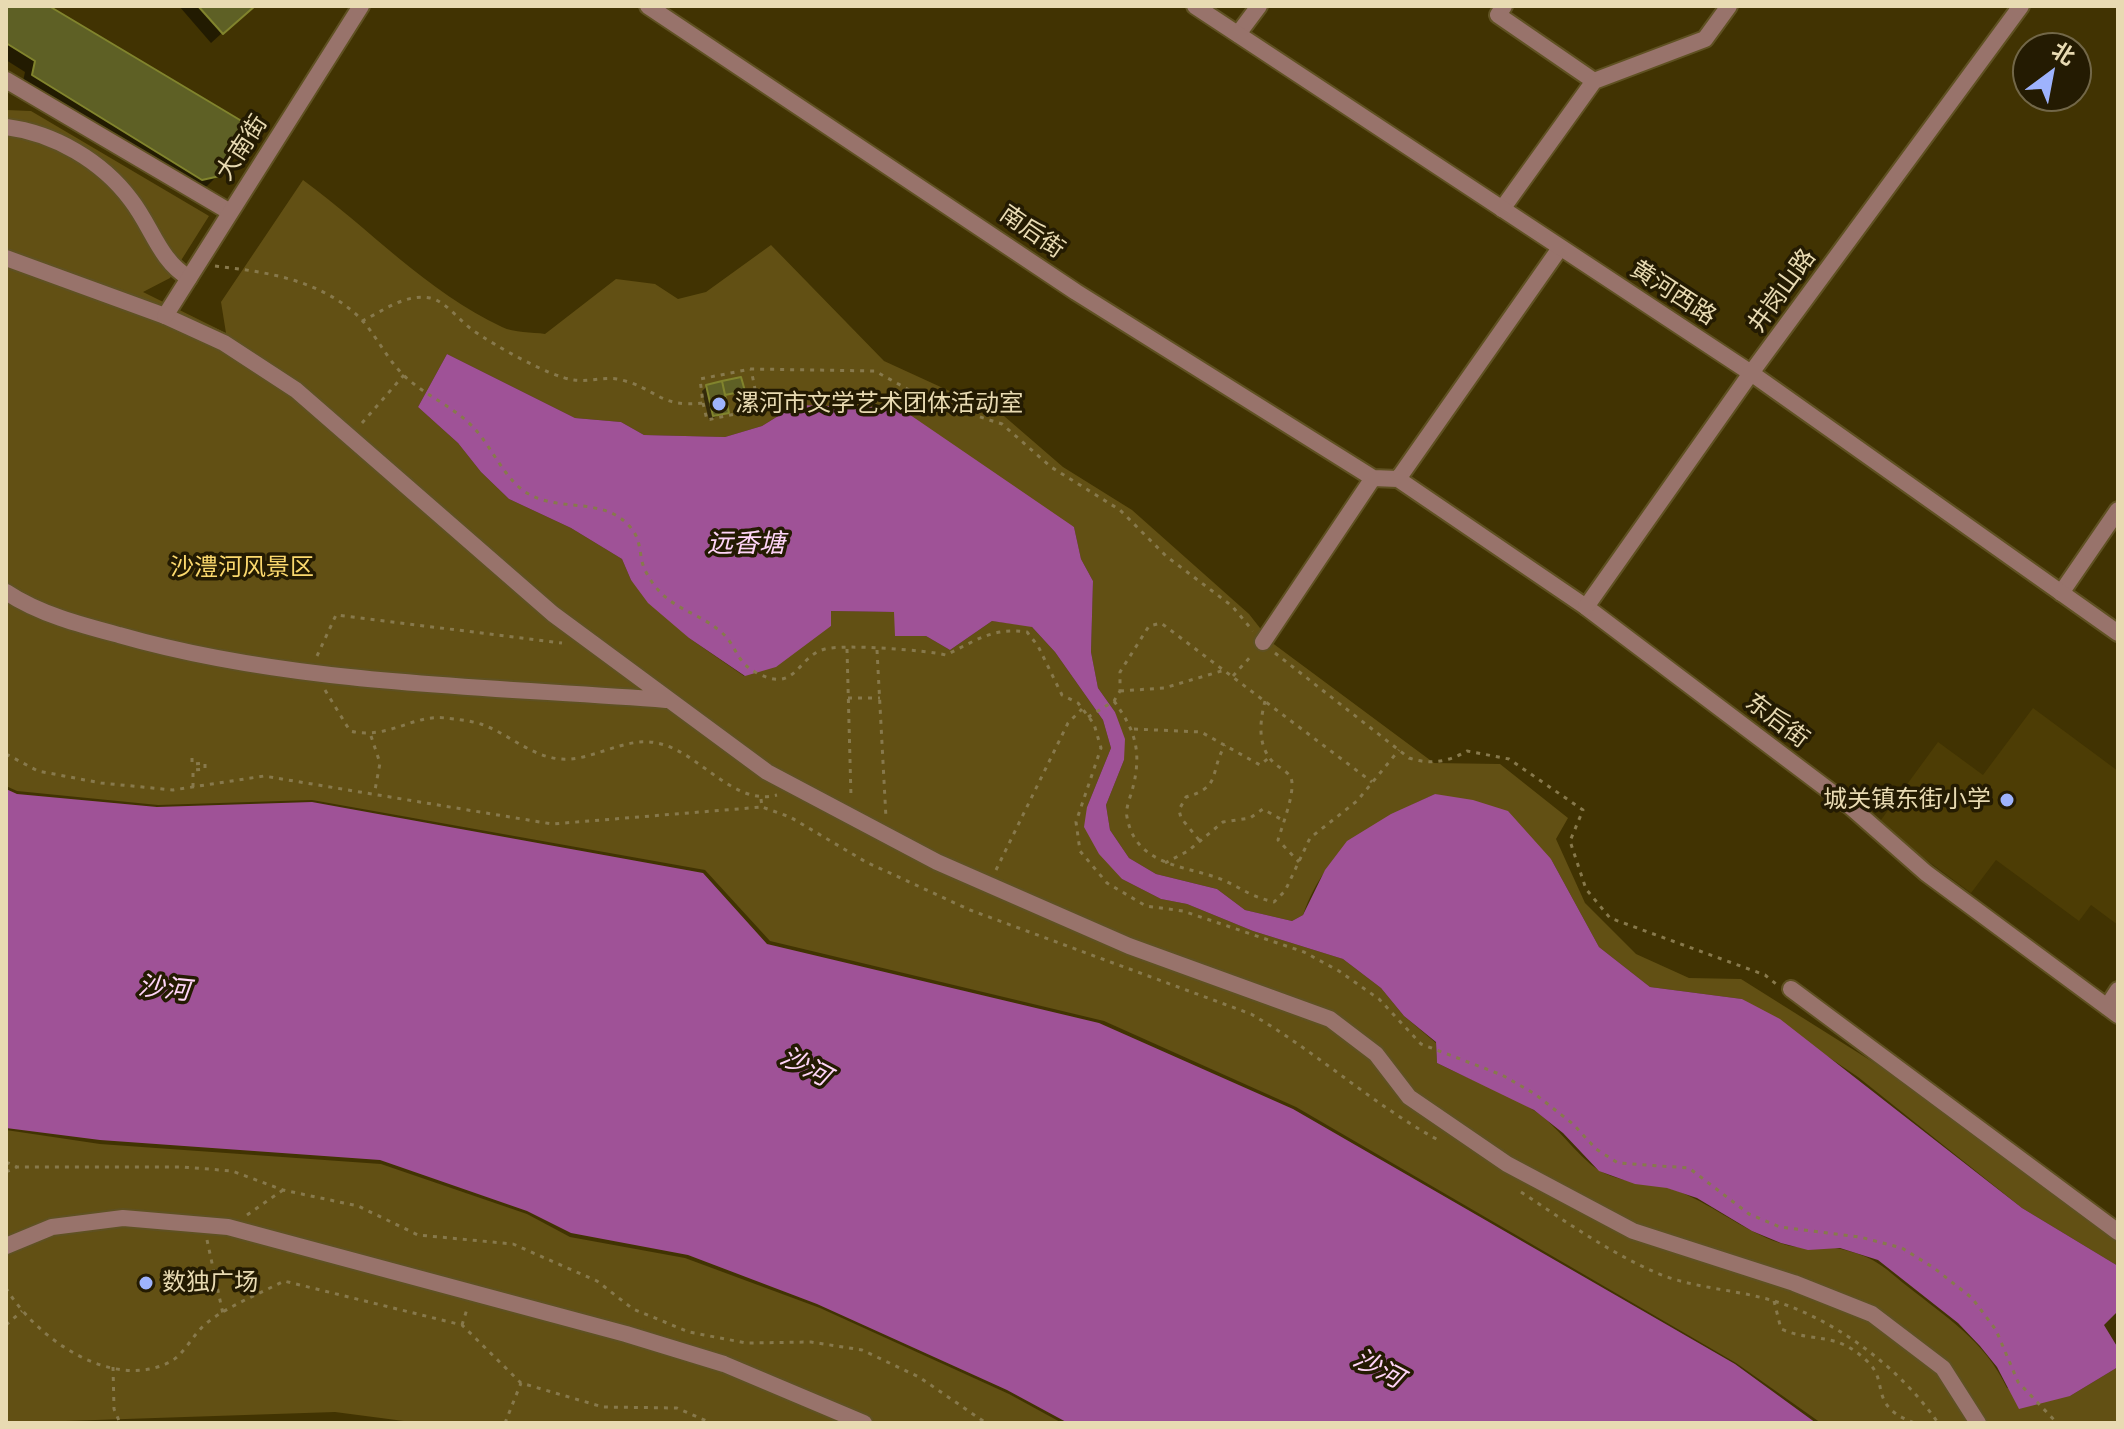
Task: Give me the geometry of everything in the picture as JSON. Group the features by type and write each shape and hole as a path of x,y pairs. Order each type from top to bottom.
{"street":[{"name":"大南街","path":"165,316 361,6"},
{"name":"南后街","path":"648,6 828,123 1076,292 1373,478 1398,479"},
{"name":"黄河西路","path":"1195,6 1751,373 2118,633"},
{"path":"1238,34 1259,6"},
{"path":"1504,6 1498,15 1594,81"},
{"path":"1502,209 1594,81 1705,39 1729,6"},
{"name":"井岗山路","path":"1586,607 1751,373 2021,6"},
{"path":"6,80 230,212"},
{"path":"6,127 31,130 100,168 132,200 171,267 193,271"},
{"path":"1398,479 1560,248"},
{"path":"6,258 165,316 224,343 296,390 553,614 767,772 887,836 1129,946 1330,1019 1376,1054 1409,1097 1507,1164 1633,1231 1794,1283 1872,1314 1943,1368 1978,1423"},
{"path":"1263,642 1373,478"},
{"name":"东后街","path":"1398,479 1586,607 1851,807 1926,873 2112,1011"},
{"path":"2061,593 2118,510"},
{"path":"6,592 70,621 176,652 317,673 668,701"},
{"path":"1791,989 2118,1232"},
{"path":"2112,1011 2118,990"},
{"path":"6,1246 52,1227 123,1218 228,1227 554,1312 654,1342 724,1364 864,1423"}],"path":[{"path":"193,271 264,272 317,287 362,321 404,375 474,428 520,488 538,498 594,505 616,514 642,545 644,569 659,592 673,606 719,631 741,664 778,681 799,672 806,659 825,649 924,650 946,655 986,633 1007,629 1027,632 1038,646 1062,695 1088,717 1101,748 1076,822 1080,851 1107,883 1146,906 1183,911 1304,952 1339,971 1379,999 1421,1044 1502,1075 1535,1094 1573,1124 1596,1149 1618,1163 1689,1168 1749,1214 1780,1227 1814,1234 1860,1237 1902,1248 1972,1298 1996,1330 2018,1382 2057,1423"},
{"path":"362,321 413,296 435,298 474,332 572,380 615,379 648,389 663,401 678,406 703,403"},
{"path":"751,369 759,409 707,420 700,379 751,369 875,371 927,400 1002,424 1051,467 1120,510 1166,556 1232,606 1282,660 1399,750 1423,763 1451,760 1467,751 1509,759 1583,810 1570,841 1586,889 1610,918 1791,989"},
{"path":"351,437 404,375"},
{"path":"1088,717 1114,701 1120,691 1120,672 1149,626 1161,623 1372,782"},
{"path":"1233,676 1263,642"},
{"path":"847,649 851,817"},
{"path":"877,650 887,836"},
{"path":"1120,691 1164,688 1225,670"},
{"path":"848,698 880,698"},
{"path":"1114,701 1134,729 1137,771 1126,814 1134,837 1149,854 1165,863 1215,876 1249,896 1274,902 1285,891 1310,838 1357,801 1399,750"},
{"path":"1265,701 1260,719 1263,747 1290,776 1278,840 1299,862"},
{"path":"989,884 1068,723 1082,709"},
{"path":"1134,729 1201,732 1260,765 1270,757"},
{"path":"371,736 380,763 374,792"},
{"path":"1199,840 1179,810 1186,797 1204,792 1212,784 1225,745"},
{"path":"6,754 38,771 69,778 173,790 264,776 571,825 762,807 790,817 866,862 970,910 1251,1014 1303,1047 1398,1119 1444,1142"},
{"path":"192,758 192,764 205,763 205,769 193,770 193,787"},
{"path":"761,799 762,807"},
{"path":"1165,863 1188,851 1223,822 1250,818 1263,809 1284,821"},
{"path":"6,1162 17,1167 183,1167 232,1171 283,1190 358,1206 418,1235 513,1244 597,1281 633,1309 689,1332 746,1343 811,1342 862,1350 919,1377 986,1423"},
{"path":"6,1172 17,1167"},
{"path":"1511,1186 1600,1244 1659,1274 1801,1309 1852,1338 1926,1406 1938,1423"},
{"path":"228,1227 283,1190"},
{"path":"204,1225 223,1314"},
{"path":"6,1288 22,1311 76,1355 131,1373 171,1361 207,1322 284,1281 462,1325 521,1383 603,1407 677,1408 711,1423"},
{"path":"1774,1301 1781,1329 1840,1341 1871,1364 1881,1401 1900,1417 1915,1423"},
{"path":"6,1325 22,1311"},
{"path":"113,1367 114,1409 120,1423"},
{"path":"505,1423 521,1383"}],"shaded area":[{"name":"城关镇东街小学","path":"2033,708 2118,771 2118,925 2091,905 2079,921 1996,860 1971,893 1878,824 1938,742 1983,775"}],"green space":[{"name":"沙澧河风景区","path":"6,110 31,111 209,216 170,278 143,292 226,333 221,302 303,180 423,278 475,313 517,331 545,334 616,279 655,284 678,299 706,292 771,245 884,361 1004,416 1063,467 1132,510 1249,614 1271,642 1434,763 1500,764 1568,818 1556,839 1585,903 1636,954 1689,978 1741,979 1900,1079 2118,1241 2118,1266 2022,1208 1858,1077 1742,999 1650,987 1599,947 1551,859 1435,794 1391,815 1339,854 1313,891 1303,915 1292,921 1245,910 1217,889 1156,874 1129,858 1110,830 1106,805 1124,760 1115,712 1098,688 1091,652 1093,581 1081,559 1074,527 796,405 762,426 725,437 644,435 621,422 575,418 447,354 418,407 458,443 481,472 509,499 571,528 622,559 631,580 689,638 744,676 831,626 831,611 895,612 895,636 926,636 950,650 992,621 1031,626 1055,652 1103,720 1111,748 1087,807 1122,879 1161,899 1187,904 1253,931 1343,959 1381,988 1404,1016 1436,1043 1437,1063 1512,1097 1535,1111 1602,1172 1619,1179 1663,1186 1686,1195 1780,1243 1798,1247 1838,1248 1873,1260 1976,1343 2007,1388 2070,1396 2118,1367 2118,1423 1821,1423 1736,1363 1296,1107 1104,1021 770,941 705,870 312,800 158,805 17,791 6,786"},
{"path":"6,1130 100,1144 381,1164 527,1214 570,1237 685,1258 820,1308 1009,1394 1062,1423 419,1423 335,1412 6,1423"}],"water":[{"name":"远香塘","path":"447,354 575,418 621,422 644,435 725,437 762,426 796,405 900,408 1074,527 1081,559 1093,581 1091,652 1098,688 1115,712 1125,739 1124,760 1106,805 1110,830 1129,858 1156,874 1217,889 1245,910 1292,921 1303,915 1325,870 1347,841 1391,814 1435,794 1473,800 1508,811 1551,859 1599,947 1650,987 1742,999 1780,1019 2022,1208 2118,1266 2118,1311 2104,1325 2118,1348 2118,1367 2070,1396 2019,1409 1997,1367 1980,1346 1958,1323 1878,1260 1840,1248 1808,1250 1781,1243 1752,1231 1697,1198 1667,1188 1635,1184 1599,1171 1563,1133 1534,1110 1437,1063 1436,1042 1404,1016 1381,988 1343,959 1253,931 1187,904 1161,899 1122,879 1099,854 1084,827 1087,807 1111,748 1103,720 1055,652 1032,627 992,621 950,650 926,636 895,636 894,612 831,611 831,626 776,667 745,676 689,638 648,603 631,580 622,559 571,528 509,499 481,472 458,443 418,407"},
{"name":"沙河","path":"6,789 17,794 157,807 312,802 703,873 767,944 1099,1023 1293,1109 1735,1364 1816,1423 1068,1423 1007,1390 817,1304 688,1255 571,1233 527,1211 380,1160 100,1140 6,1128"}],"building":[{"path":"6,6 49,6 250,126 220,176 202,180 32,75 35,61 6,43"},
{"path":"198,6 255,6 223,34"},
{"path":"741,377 745,391 725,395 722,381"},
{"name":"漯河市文学艺术团体活动室","path":"722,381 729,413 713,416 706,385"}],"place":[{"name":"漯河市文学艺术团体活动室","path":"719,404"},
{"name":"城关镇东街小学","path":"2007,800"},
{"name":"数独广场","path":"146,1283"}]}
